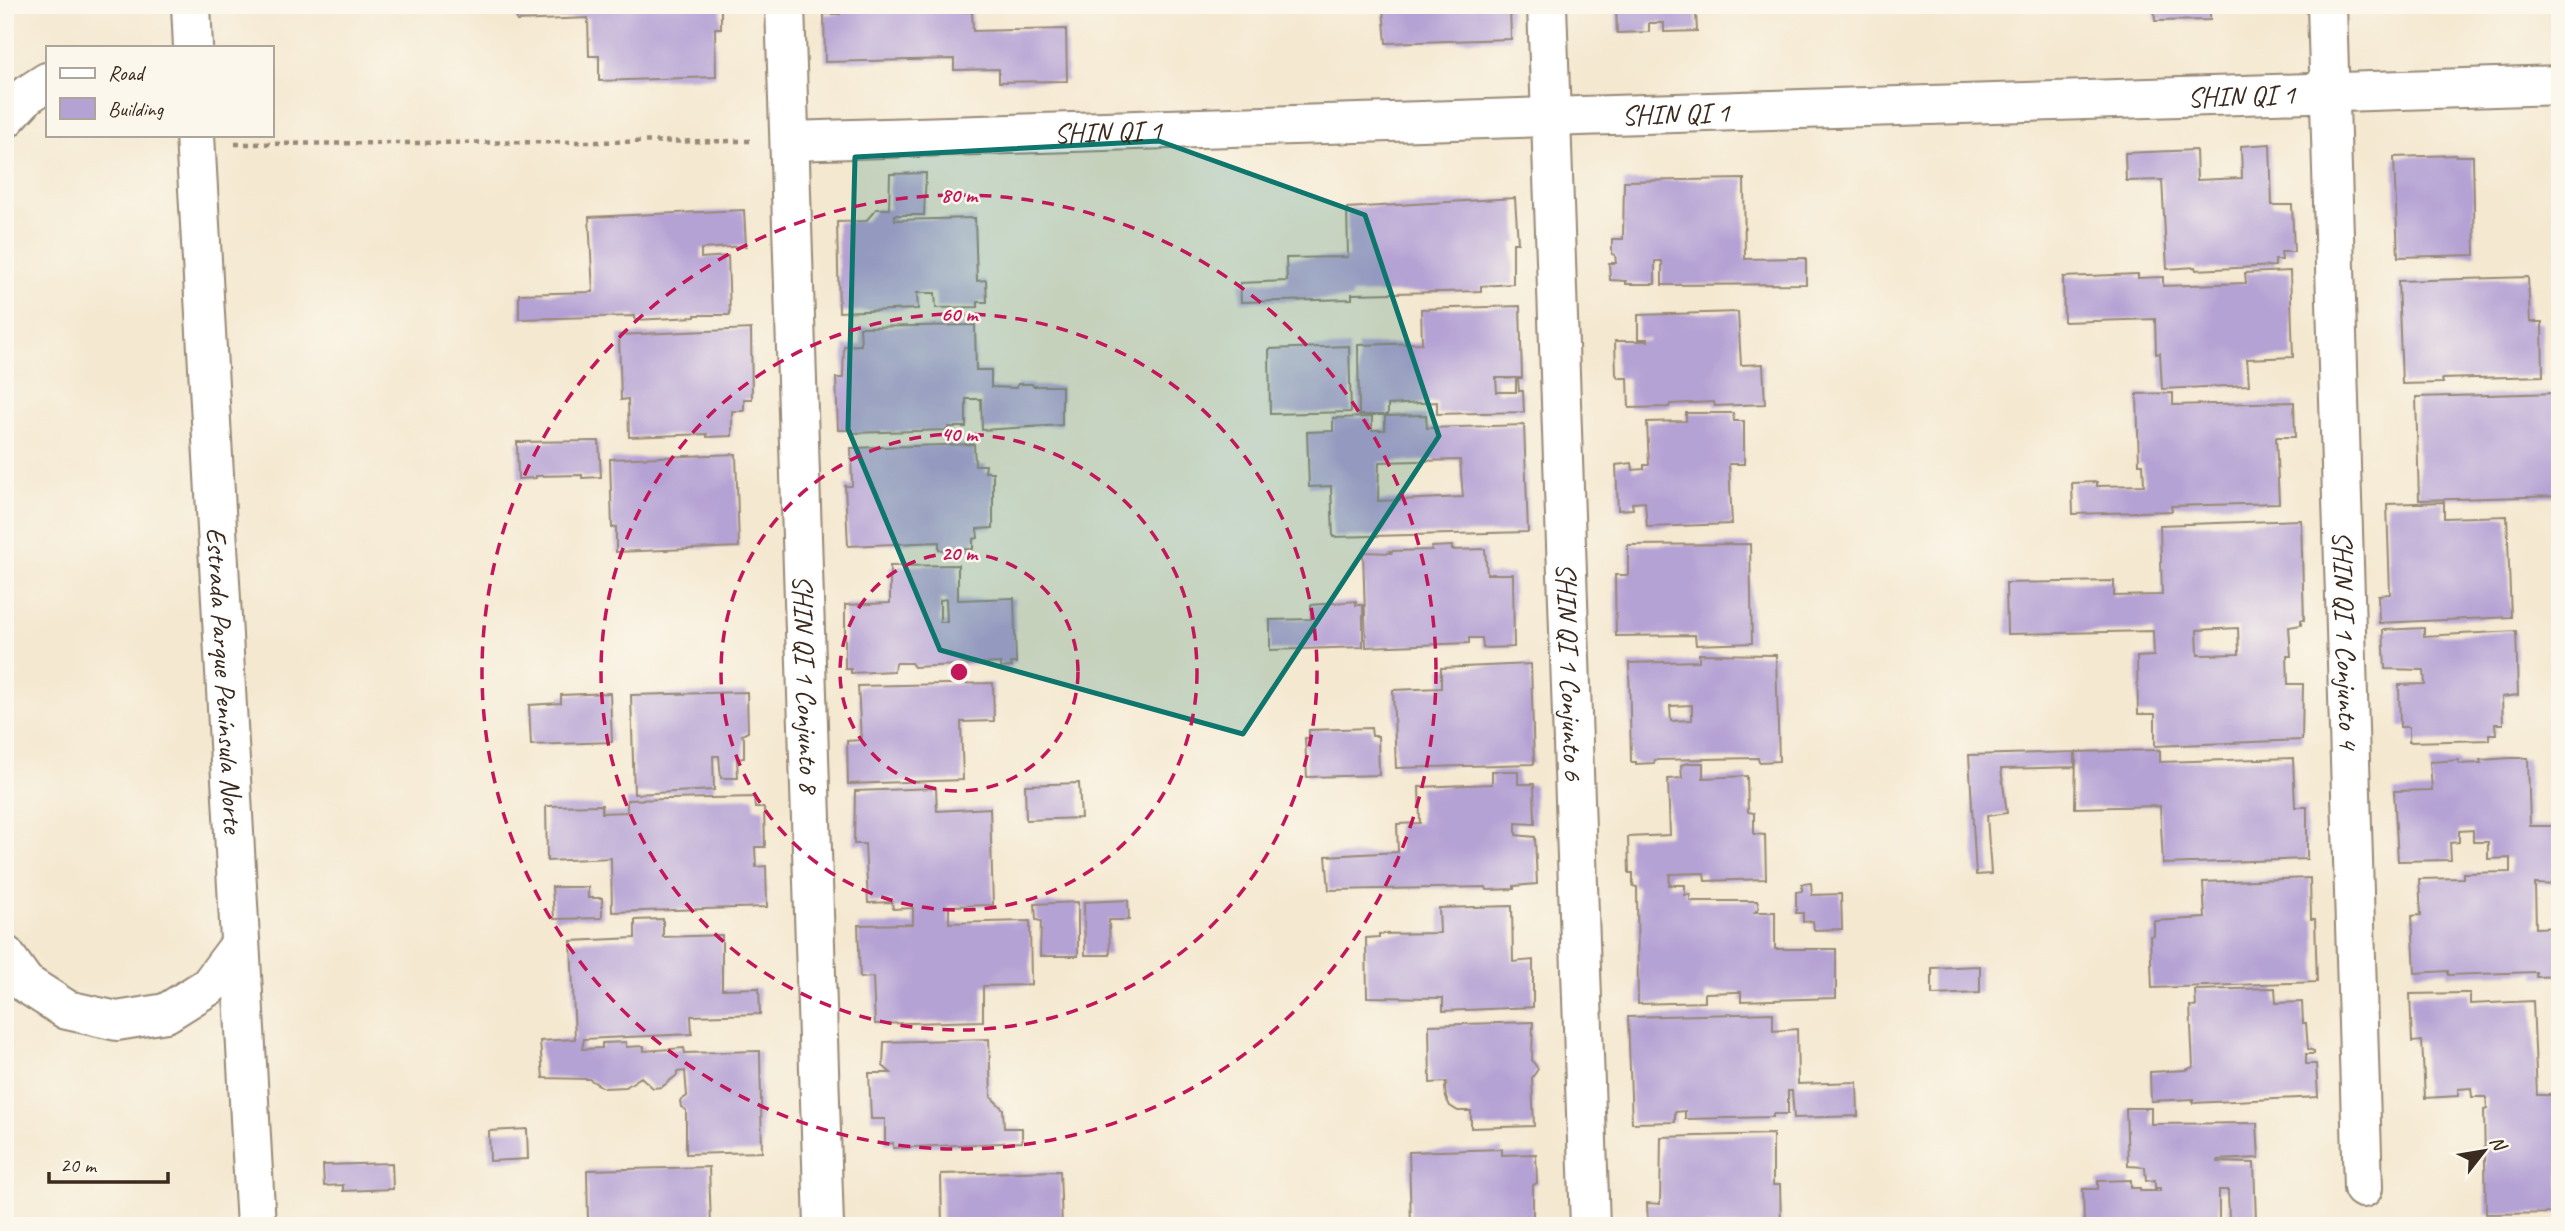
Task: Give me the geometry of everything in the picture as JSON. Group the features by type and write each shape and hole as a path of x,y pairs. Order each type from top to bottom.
{"street":[{"path":"191,5 192,46"},
{"name":"SHIN QI 1 Conjunto 8","path":"785,5 824,1226"},
{"name":"SHIN QI 1 Conjunto 6","path":"1547,5 1590,1226"},
{"name":"SHIN QI 1 Conjunto 4","path":"2327,5 2363,1188"},
{"path":"5,119 27,96 46,83"},
{"name":"SHIN QI 1","path":"790,141 2560,85"},
{"name":"Estrada Parque Península Norte","path":"194,138 256,1226"},
{"path":"5,955 25,983 67,1010 117,1021 166,1013 209,986 239,946"}],"path":[{"path":"194,138 790,141"}],"highlighted area":[{"path":"1159,141 1365,215 1439,436 1243,734 940,650 848,429 855,157"}],"building":[{"path":"516,5 721,5 721,28 715,28 716,77 599,81 599,56 589,56 588,18 517,21"},
{"path":"840,5 966,5 966,12 972,12 973,31 1066,29 1067,81 999,82 999,69 954,70 954,59 825,62 824,14 840,14"},
{"path":"1409,5 1510,5 1511,39 1386,43 1383,9 1409,8"},
{"path":"1616,5 1716,5 1716,13 1696,13 1697,31 1664,32 1664,23 1649,23 1649,32 1617,33"},
{"path":"2154,5 2210,5 2210,20 2155,21"},
{"path":"2387,5 2438,5 2438,7 2387,9"},
{"path":"2270,144 2272,205 2292,205 2294,252 2281,252 2282,260 2275,260 2275,266 2167,269 2162,180 2126,181 2125,153 2196,150 2197,180 2242,178 2241,146"},
{"path":"2473,156 2475,255 2398,257 2394,157"},
{"path":"926,173 924,215 895,215 895,220 975,218 977,281 986,280 987,302 978,302 978,307 936,308 935,293 917,293 918,309 839,312 837,222 866,221 876,209 889,209 890,174"},
{"path":"1744,179 1745,259 1806,258 1806,284 1662,285 1662,261 1655,261 1655,284 1626,284 1626,281 1610,280 1609,263 1616,263 1615,255 1612,254 1612,239 1623,239 1624,181"},
{"path":"1515,198 1518,243 1513,243 1513,284 1481,286 1481,291 1352,294 1352,299 1241,302 1240,283 1287,281 1286,258 1348,257 1347,208"},
{"path":"744,210 746,246 701,249 701,258 728,256 730,315 635,320 635,316 519,319 519,294 593,292 589,217"},
{"path":"2290,271 2293,357 2247,359 2249,385 2162,389 2160,353 2156,354 2155,319 2064,322 2063,277 2138,274 2138,278 2163,277 2163,286 2246,283 2245,273"},
{"path":"2528,277 2530,322 2542,322 2543,376 2442,379 2443,383 2402,384 2398,281"},
{"path":"1520,306 1522,378 1518,378 1519,391 1523,391 1524,412 1437,414 1437,402 1388,405 1388,415 1359,415 1358,345 1422,343 1421,309","holes":["1496,378 1516,378 1516,392 1497,392"]},
{"path":"1738,312 1741,365 1763,364 1765,404 1715,406 1714,402 1629,408 1628,378 1618,378 1616,374 1615,341 1648,341 1638,339 1638,315"},
{"path":"975,325 976,370 991,370 991,387 1016,388 1018,384 1062,386 1062,425 982,430 981,399 966,399 966,427 852,433 853,430 838,430 836,378 843,378 844,346 861,345 860,327"},
{"path":"751,329 752,399 744,399 744,411 732,411 732,436 707,437 707,434 629,437 628,399 621,400 619,335"},
{"path":"1349,346 1351,412 1270,414 1269,349"},
{"path":"2173,393 2173,405 2294,402 2295,437 2276,437 2279,503 2171,506 2172,511 2073,514 2072,483 2097,482 2097,486 2144,485 2143,464 2139,464 2137,394"},
{"path":"2560,393 2560,496 2419,500 2416,397"},
{"path":"1686,413 1733,413 1734,421 1744,421 1744,464 1729,464 1732,524 1647,527 1645,502 1632,503 1633,509 1618,510 1616,465 1632,463 1633,470 1644,469 1644,465 1649,465 1647,422 1686,421"},
{"path":"1426,415 1427,428 1524,425 1528,532 1333,537 1331,486 1309,487 1307,432 1333,431 1333,418 1372,417 1372,430 1385,430 1385,416","holes":["1460,460 1463,497 1378,501 1379,462"]},
{"path":"599,441 601,477 536,476 518,479 517,442"},
{"path":"974,444 975,465 986,465 985,472 993,472 993,528 977,529 978,538 973,539 973,549 939,550 939,542 848,546 845,486 852,486 851,448"},
{"path":"736,454 739,547 616,552 616,527 612,528 610,459"},
{"path":"2444,502 2444,518 2507,516 2511,617 2379,623 2378,595 2390,594 2387,504"},
{"path":"2301,520 2304,620 2301,620 2301,625 2289,627 2291,656 2287,656 2288,684 2303,684 2302,740 2155,746 2155,714 2138,714 2137,657 2154,656 2153,631 2007,634 2006,583 2114,581 2114,596 2162,595 2160,525","holes":["2238,628 2239,654 2198,655 2197,630"]},
{"path":"1750,544 1752,643 1696,645 1695,635 1616,636 1615,575 1628,575 1628,545"},
{"path":"1452,546 1452,550 1485,549 1487,574 1513,574 1514,647 1483,648 1482,638 1469,638 1469,643 1366,647 1363,552 1391,553 1390,551 1432,550 1432,547"},
{"path":"958,565 958,600 1014,598 1016,663 1011,663 1012,667 1001,668 1001,663 914,667 911,663 895,663 894,671 851,673 851,669 845,669 845,605 890,603 890,566","holes":["946,599 947,622 940,622 940,600"]},
{"path":"1356,601 1356,605 1363,605 1363,647 1270,650 1270,620 1311,619 1311,605"},
{"path":"2424,628 2424,636 2516,631 2518,695 2502,697 2503,724 2495,724 2496,734 2489,734 2489,740 2409,742 2409,727 2400,727 2399,685 2425,684 2424,670 2385,669 2383,630"},
{"path":"1699,654 1776,655 1779,761 1759,762 1758,758 1655,760 1654,763 1636,764 1631,762 1629,663 1699,661","holes":["1692,705 1692,720 1671,721 1670,706"]},
{"path":"1531,664 1534,764 1396,768 1393,690 1441,688 1441,668"},
{"path":"993,683 994,721 961,722 963,780 848,784 847,741 861,740 858,686"},
{"path":"747,692 748,732 742,735 744,758 737,759 738,778 721,778 719,756 713,756 714,790 634,794 631,695"},
{"path":"610,693 612,742 531,745 529,705 561,703 561,695"},
{"path":"1371,728 1372,736 1378,736 1379,775 1307,777 1305,738 1309,738 1309,730"},
{"path":"2160,750 2160,762 2293,758 2295,807 2307,807 2307,859 2163,864 2160,806 2075,808 2076,752"},
{"path":"2075,752 2075,767 2001,769 2007,813 1987,816 1991,874 1976,875 1969,755"},
{"path":"2528,758 2530,826 2560,826 2560,885 2535,884 2536,928 2560,927 2560,976 2536,977 2536,972 2448,975 2448,971 2415,973 2412,916 2421,915 2419,879 2463,878 2463,873 2510,872 2510,858 2488,859 2488,842 2473,842 2473,830 2459,831 2459,842 2450,843 2451,860 2398,861 2394,791 2432,790 2430,762 2459,760 2459,764 2481,763 2480,760"},
{"path":"1703,763 1703,778 1747,776 1748,812 1754,813 1754,834 1765,835 1766,879 1705,881 1704,873 1670,874 1669,885 1685,885 1685,895 1690,894 1690,901 1757,901 1759,908 1755,912 1775,912 1775,949 1836,949 1836,998 1741,1001 1741,992 1737,992 1705,993 1705,1002 1638,1004 1637,887 1633,886 1633,873 1629,873 1628,837 1670,835 1668,779 1682,778 1681,765"},
{"path":"1492,771 1518,771 1518,784 1534,784 1535,824 1516,823 1516,835 1535,837 1537,884 1514,886 1514,889 1487,890 1486,887 1329,890 1326,856 1398,852 1397,824 1420,823 1419,787 1492,784"},
{"path":"1079,783 1081,818 1026,820 1025,785"},
{"path":"936,788 937,811 990,808 993,905 949,906 949,923 1030,921 1031,985 983,986 983,1021 875,1024 873,977 860,978 858,925 913,924 913,908 893,909 892,902 868,903 865,844 854,844 855,791"},
{"path":"754,797 755,808 764,808 765,847 755,847 756,867 766,866 767,907 612,912 611,858 547,861 546,806 602,805 602,813 627,812 627,800"},
{"path":"2310,878 2311,919 2315,919 2317,982 2152,988 2150,936 2154,935 2154,921 2205,918 2203,882"},
{"path":"1811,883 1812,895 1841,894 1842,929 1814,930 1813,921 1803,922 1803,913 1796,913 1796,892 1802,891 1802,884"},
{"path":"552,887 588,887 588,898 602,898 602,918 554,919"},
{"path":"1128,900 1129,920 1109,920 1110,955 1085,955 1084,902"},
{"path":"1078,902 1078,956 1040,956 1041,921 1036,920 1035,904"},
{"path":"1512,906 1513,962 1533,960 1533,1007 1443,1011 1443,998 1367,997 1366,938 1379,937 1379,934 1440,933 1439,908"},
{"path":"663,919 663,937 722,935 722,989 759,988 760,1014 691,1016 692,1034 584,1039 582,1049 602,1048 602,1043 626,1042 626,1047 644,1046 644,1051 684,1048 685,1053 760,1051 762,1152 686,1154 686,1110 681,1107 680,1101 687,1096 685,1071 677,1072 677,1075 662,1087 653,1088 641,1077 626,1087 604,1088 589,1079 543,1078 540,1041 575,1039 571,941 635,938 635,920"},
{"path":"1980,966 1980,993 1932,995 1932,968"},
{"path":"2275,988 2276,1003 2302,1002 2308,1049 2314,1051 2314,1054 2306,1054 2306,1064 2316,1064 2318,1097 2193,1103 2193,1099 2151,1101 2150,1072 2186,1070 2193,1067 2190,1006 2196,1007 2195,990"},
{"path":"2470,993 2470,1004 2533,1001 2537,1095 2560,1095 2560,1213 2486,1214 2486,1097 2472,1097 2471,1088 2458,1089 2458,1096 2425,1098 2422,1041 2412,1042 2410,994"},
{"path":"1773,1013 1773,1031 1797,1029 1798,1084 1857,1082 1858,1116 1794,1118 1792,1091 1788,1091 1788,1114 1773,1114 1773,1117 1685,1119 1685,1111 1675,1112 1675,1122 1632,1123 1628,1017"},
{"path":"1533,1022 1532,1060 1538,1069 1532,1078 1534,1126 1471,1128 1471,1111 1458,1111 1450,1106 1446,1098 1447,1082 1430,1083 1429,1025"},
{"path":"989,1039 991,1097 1003,1109 1004,1128 1022,1128 1022,1142 893,1148 893,1143 885,1144 885,1119 871,1119 869,1073 891,1073 883,1066 884,1042"},
{"path":"2126,1108 2151,1108 2151,1124 2257,1123 2259,1158 2218,1160 2254,1163 2256,1221 2229,1222 2228,1190 2219,1190 2219,1223 2084,1226 2083,1189 2098,1189 2098,1181 2131,1180 2131,1188 2160,1191 2160,1188 2155,1188 2155,1180 2146,1181 2145,1167 2128,1166"},
{"path":"527,1129 528,1159 490,1161 489,1131"},
{"path":"1773,1134 1773,1185 1780,1185 1781,1226 1648,1226 1647,1203 1660,1204 1661,1137"},
{"path":"1502,1149 1502,1155 1536,1154 1537,1183 1533,1185 1533,1226 1411,1226 1409,1152"},
{"path":"392,1163 393,1189 343,1191 343,1185 324,1186 323,1165"},
{"path":"709,1167 711,1226 594,1226 588,1223 587,1170"},
{"path":"1060,1171 1062,1226 942,1226 941,1174"}]}
